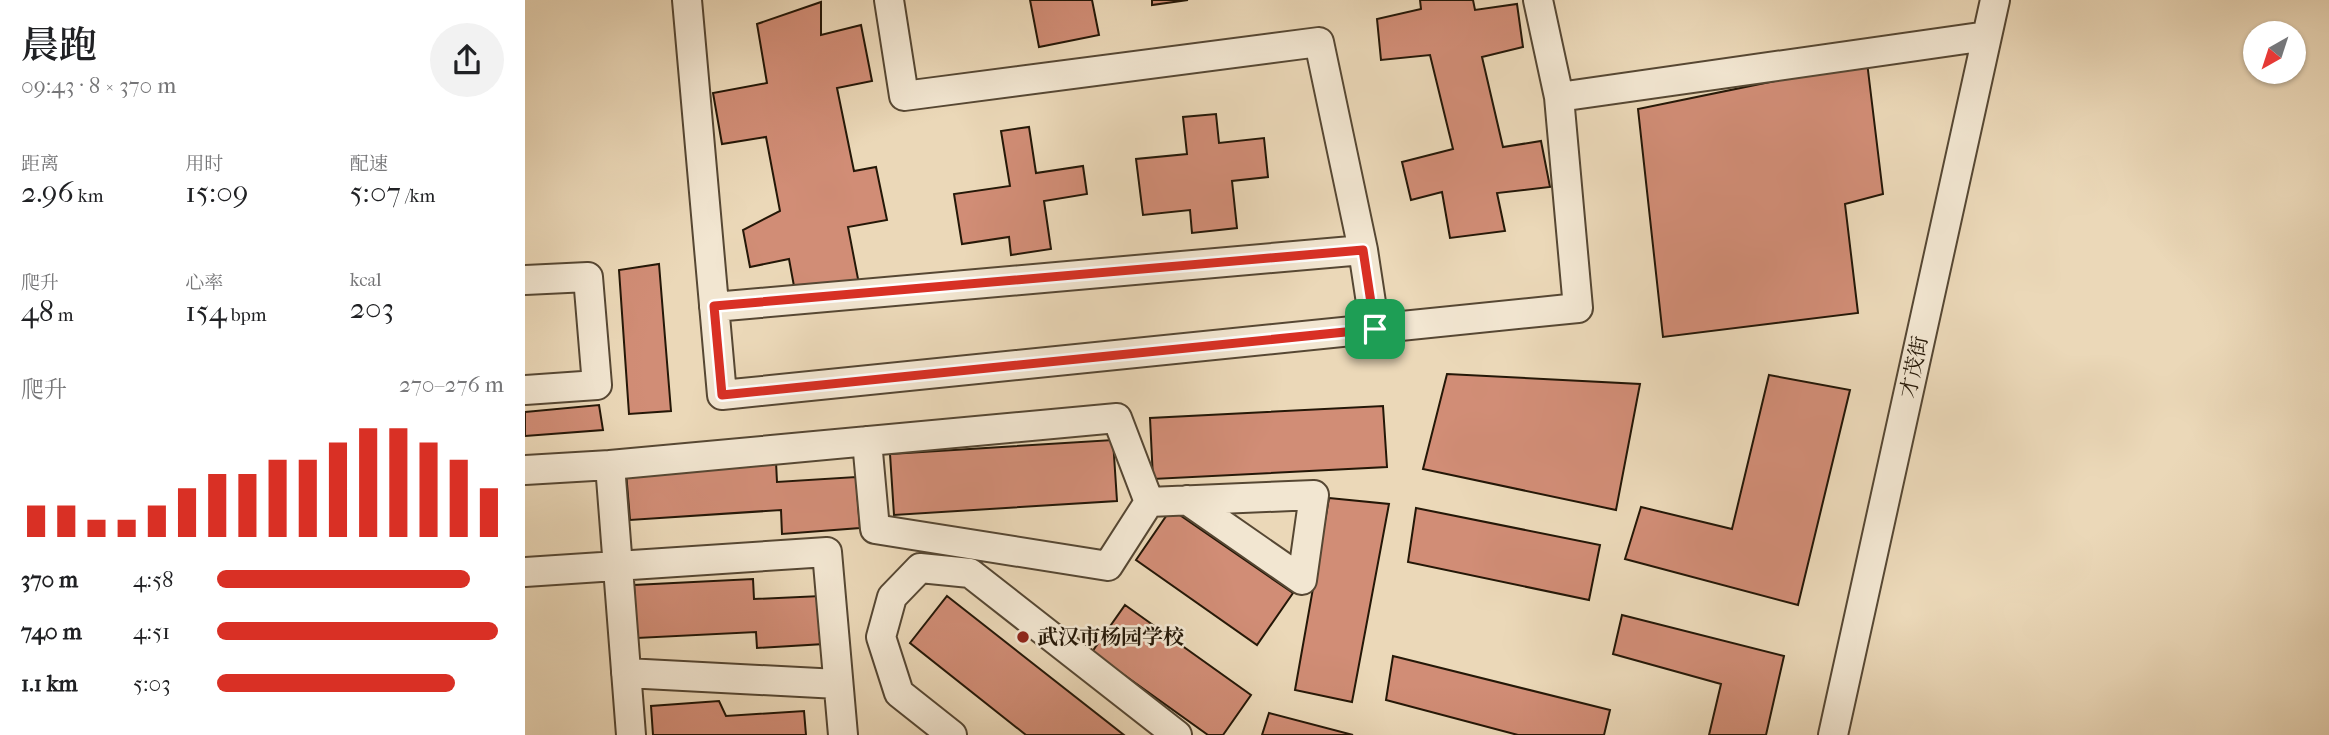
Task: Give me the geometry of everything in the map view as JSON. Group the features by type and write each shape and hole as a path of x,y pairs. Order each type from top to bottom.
{"street":[{"path":"687,0 722,395 1578,308 1559,97 1538,0"},
{"path":"889,0 904,96 1319,42 1363,250 1375,329"},
{"name":"才茂街","path":"1833,735 1995,0"},
{"path":"1559,97 1987,36"},
{"path":"714,306 1363,250"},
{"path":"525,280 588,277 597,385 525,390"},
{"path":"525,470 610,465 1117,418 1149,502"},
{"path":"867,441 875,529 1108,566 1149,502"},
{"path":"610,465 631,735"},
{"path":"1149,502 1187,500 1314,495 1301,580 1187,500"},
{"path":"525,572 827,552 843,735"},
{"path":"951,735 899,693 881,637 892,597 920,568 970,573 1177,735"},
{"path":"626,673 838,684"}],"building":[{"path":"1030,0 1092,0 1099,35 1039,47"},
{"path":"1152,0 1188,0 1152,5"},
{"path":"1420,0 1473,0 1475,10 1517,4 1523,47 1482,57 1503,147 1541,141 1550,187 1497,193 1505,231 1450,238 1442,192 1411,200 1402,162 1453,149 1430,55 1381,60 1377,19 1421,9"},
{"path":"821,2 821,35 861,25 872,81 837,88 854,171 876,167 887,220 848,227 859,284 796,297 789,259 750,267 743,230 780,211 766,137 722,144 713,93 767,83 757,24"},
{"path":"1867,62 1883,194 1845,204 1858,313 1663,337 1638,109"},
{"path":"1216,114 1219,143 1264,138 1268,177 1232,181 1237,228 1192,233 1190,210 1143,215 1136,159 1187,154 1183,117"},
{"path":"1029,127 1036,173 1083,166 1087,194 1044,201 1051,249 1011,255 1009,237 962,244 954,194 1010,186 1001,131"},
{"path":"659,264 671,411 629,414 619,270"},
{"path":"1447,374 1640,384 1616,510 1423,469"},
{"path":"1769,375 1850,390 1798,605 1625,559 1641,507 1732,529"},
{"path":"599,405 603,430 525,436 525,412"},
{"path":"1383,406 1387,467 1153,479 1150,418"},
{"path":"1113,440 1117,501 894,515 890,454"},
{"path":"776,462 777,482 856,477 860,528 782,534 781,510 630,520 626,472"},
{"path":"1329,498 1389,504 1352,702 1295,690"},
{"path":"1416,508 1600,545 1589,600 1408,562"},
{"path":"1171,509 1293,593 1257,645 1136,560"},
{"path":"753,579 754,599 821,596 824,644 757,648 756,632 637,638 634,585"},
{"path":"947,596 1124,735 1026,735 910,643"},
{"path":"1125,605 1251,695 1223,735 1208,735 1092,652"},
{"path":"1622,615 1784,656 1766,735 1709,735 1721,684 1613,654"},
{"path":"1393,656 1610,710 1604,735 1518,735 1386,700"},
{"path":"719,701 726,716 804,711 806,735 653,735 651,706"},
{"path":"1269,713 1353,735 1262,735"}],"place":[{"name":"武汉市杨园学校","path":"1023,637"}],"route":[{"path":"1363,250 1375,329 722,395 714,306 1363,250"}]}
